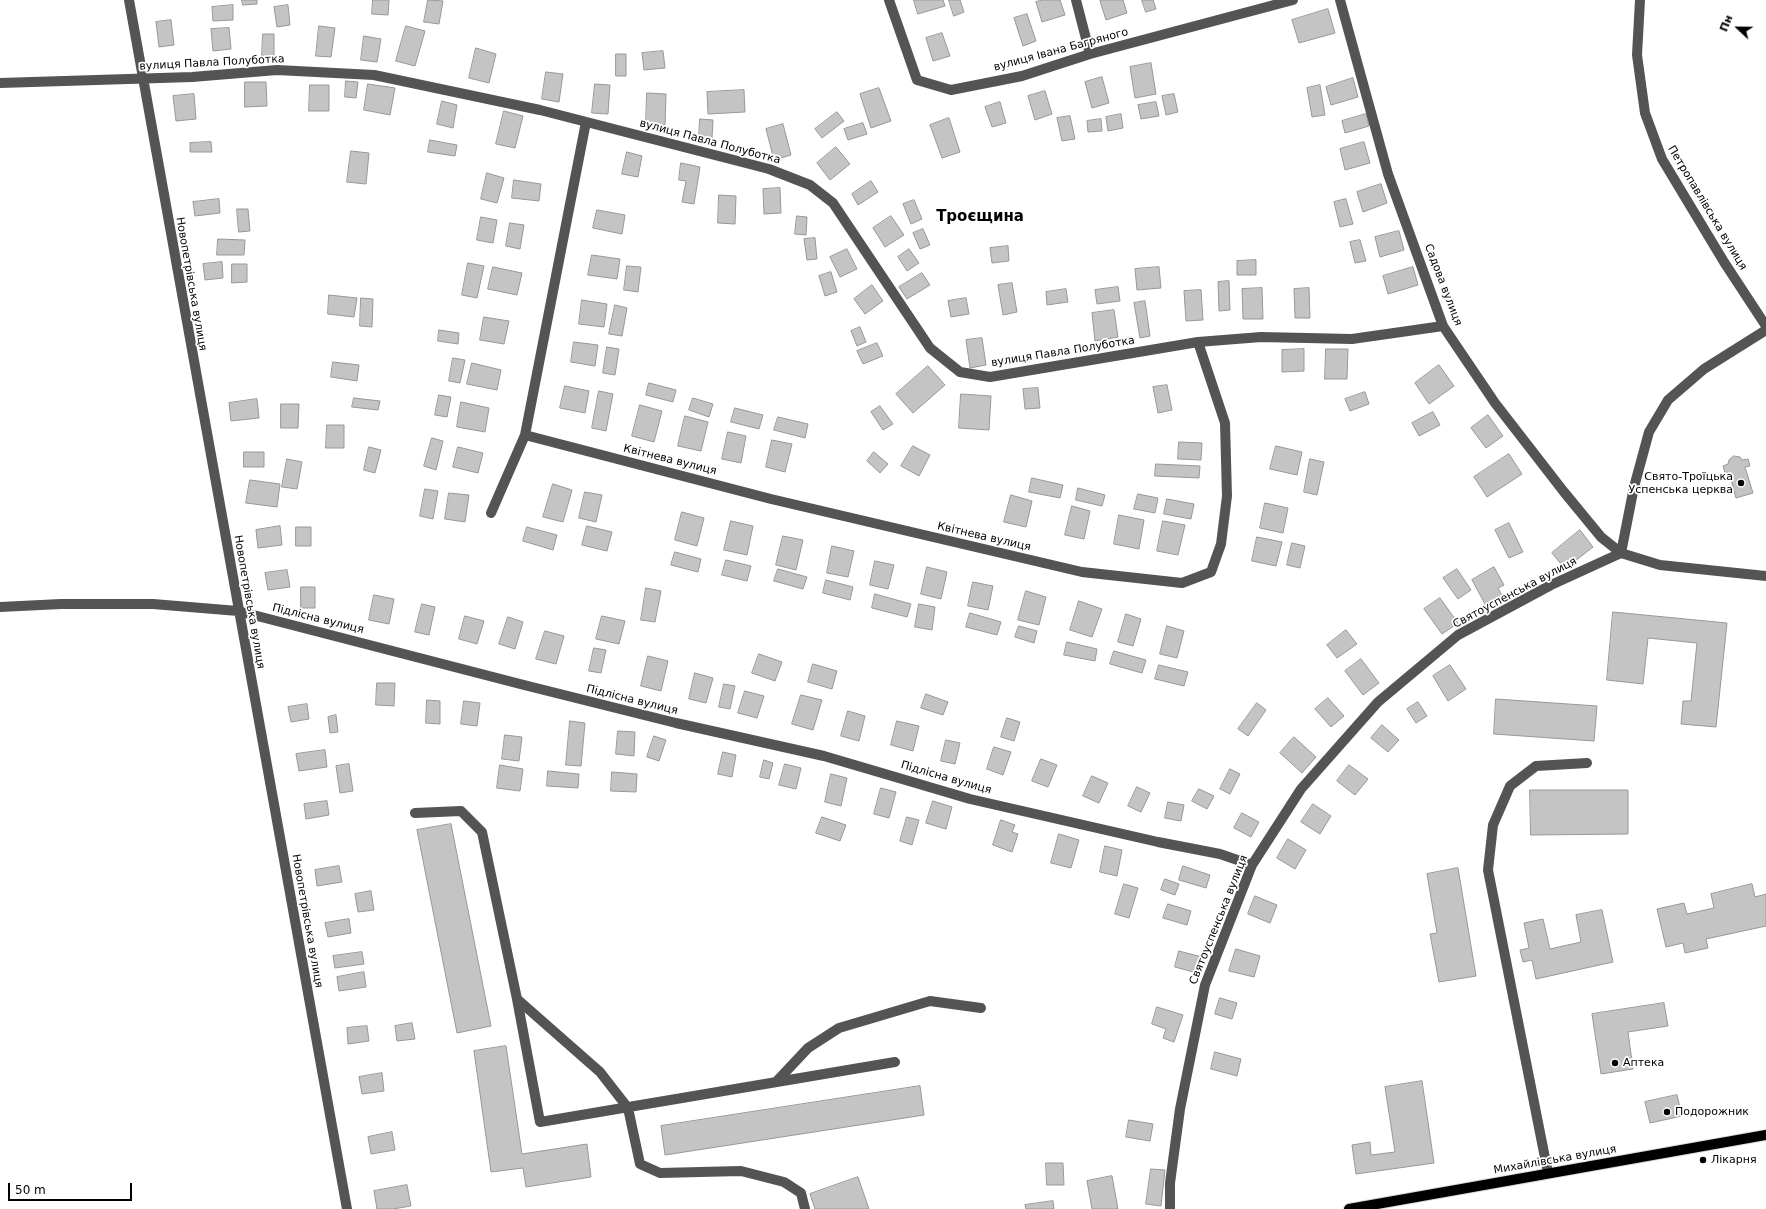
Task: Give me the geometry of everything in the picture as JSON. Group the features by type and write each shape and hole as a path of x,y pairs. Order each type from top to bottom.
{"main road":[{"name":"Михайлівська вулиця","path":"1349,1209 1766,1135"}],"street":[{"name":"Новопетрівська вулиця","path":"129,0 142,79 347,1209"},
{"name":"вулиця Івана Багряного","path":"888,0 917,80 951,90 1022,76 1090,54 1293,0"},
{"path":"1076,0 1090,54"},
{"name":"Садова вулиця","path":"1340,0 1388,174 1443,326 1495,403 1564,492 1601,537 1621,553"},
{"name":"Петропавлівська вулиця","path":"1640,0 1637,55 1645,113 1662,159 1724,262 1766,326"},
{"name":"вулиця Павла Полуботка","path":"0,83 142,79 277,70 374,75 540,110 769,169 810,184 833,204 930,348 960,372 990,377 1198,342 1261,337 1352,338 1443,326"},
{"path":"491,513 525,435 586,122"},
{"path":"1766,330 1704,369 1668,400 1649,432 1634,487 1621,553 1660,565 1766,576"},
{"name":"Квітнева вулиця","path":"525,435 771,498 1082,572 1182,583 1211,572 1221,544 1227,496 1225,423 1198,342"},
{"name":"Святоуспенська вулиця","path":"1170,1209 1170,1183 1180,1109 1204,985 1252,865 1301,789 1378,702 1458,635 1551,585 1621,553"},
{"name":"Підлісна вулиця","path":"0,606 61,604 153,604 238,611 562,695 676,723 824,756 970,799 1158,842 1220,854 1252,865"},
{"path":"1548,1173 1488,870 1493,825 1510,786 1536,766 1588,763"},
{"path":"415,813 461,811 482,832 517,999 540,1122 894,1062"},
{"path":"517,999 600,1072 628,1108 640,1164 660,1173 741,1171 784,1182 801,1193 805,1209"},
{"path":"776,1082 808,1048 839,1028 930,1001 981,1008"}],"building":[{"path":"242,0 257,0 257,4 243,5"},
{"path":"373,0 389,0 388,15 372,14"},
{"path":"428,0 443,1 439,24 424,22"},
{"path":"914,0 943,0 945,6 918,14"},
{"path":"949,0 960,0 964,12 954,16"},
{"path":"1043,0 1060,0 1065,15 1042,22 1036,2"},
{"path":"1123,0 1127,13 1106,20 1100,1"},
{"path":"1142,0 1153,0 1156,9 1146,12"},
{"path":"233,5 233,20 213,21 212,7"},
{"path":"288,5 290,25 277,27 274,7"},
{"path":"1328,9 1335,33 1299,43 1292,20"},
{"path":"1027,14 1036,41 1023,46 1014,18"},
{"path":"171,20 174,45 159,47 156,22"},
{"path":"319,26 335,28 331,57 316,56"},
{"path":"406,26 425,31 415,66 396,61"},
{"path":"229,28 231,49 213,51 211,29"},
{"path":"942,33 950,56 933,61 926,38"},
{"path":"263,34 274,34 274,56 262,56"},
{"path":"364,36 381,39 377,62 361,60"},
{"path":"476,48 496,54 489,83 469,78"},
{"path":"663,51 665,68 644,70 642,53"},
{"path":"616,54 626,54 626,76 616,76"},
{"path":"1151,63 1156,94 1135,98 1130,67"},
{"path":"546,72 563,74 559,102 542,99"},
{"path":"1102,77 1109,103 1092,108 1085,82"},
{"path":"1353,78 1358,97 1331,105 1326,87"},
{"path":"346,81 358,82 356,98 345,97"},
{"path":"245,82 266,82 267,106 245,107"},
{"path":"368,84 395,88 390,115 364,110"},
{"path":"595,84 610,85 608,114 592,113"},
{"path":"310,85 329,85 329,111 309,111"},
{"path":"1320,85 1325,115 1312,117 1307,88"},
{"path":"879,88 891,121 871,128 860,94"},
{"path":"744,90 745,112 708,114 707,92"},
{"path":"1045,91 1052,114 1035,120 1028,96"},
{"path":"647,93 666,94 665,125 646,124"},
{"path":"194,94 196,119 176,121 173,96"},
{"path":"1174,94 1178,112 1166,115 1162,96"},
{"path":"442,101 457,105 453,128 437,124"},
{"path":"1000,102 1006,123 992,127 985,107"},
{"path":"1156,102 1159,116 1141,119 1138,105"},
{"path":"504,111 523,116 515,148 496,144"},
{"path":"837,112 844,121 822,138 815,129"},
{"path":"1121,114 1123,128 1108,131 1106,117"},
{"path":"1366,114 1369,126 1345,133 1342,121"},
{"path":"1070,116 1075,139 1062,141 1057,118"},
{"path":"949,118 960,152 942,158 930,125"},
{"path":"700,119 713,120 712,138 699,137"},
{"path":"1101,119 1102,131 1088,132 1087,121"},
{"path":"863,123 867,134 848,140 844,129"},
{"path":"783,124 791,155 774,160 766,129"},
{"path":"430,140 457,145 455,156 428,152"},
{"path":"211,142 212,152 190,152 190,143"},
{"path":"1364,142 1370,163 1345,170 1340,149"},
{"path":"836,147 850,164 830,180 817,163"},
{"path":"351,151 369,153 366,184 347,182"},
{"path":"627,152 642,156 638,177 622,174"},
{"path":"681,163 700,167 694,204 682,202 686,181 679,180"},
{"path":"487,173 504,178 497,203 481,199"},
{"path":"514,180 541,184 539,201 512,198"},
{"path":"871,181 878,192 858,205 852,194"},
{"path":"1381,184 1387,203 1363,212 1357,192"},
{"path":"780,188 781,213 764,214 763,189"},
{"path":"719,195 736,196 735,224 718,223"},
{"path":"219,199 220,213 195,216 193,202"},
{"path":"1346,199 1353,224 1340,227 1334,202"},
{"path":"914,200 922,219 911,224 903,204"},
{"path":"237,209 248,209 250,231 239,232"},
{"path":"597,210 625,215 622,234 593,228"},
{"path":"797,216 807,217 806,235 795,234"},
{"path":"891,216 904,235 885,247 873,228"},
{"path":"481,217 497,220 493,243 477,240"},
{"path":"510,223 524,225 520,249 506,246"},
{"path":"923,229 930,245 920,249 913,233"},
{"path":"1399,231 1404,250 1380,257 1375,237"},
{"path":"815,238 817,259 807,260 804,239"},
{"path":"218,239 245,240 244,255 217,255"},
{"path":"1360,240 1366,261 1355,263 1350,242"},
{"path":"1008,246 1009,261 992,263 990,248"},
{"path":"847,249 857,269 840,277 830,257"},
{"path":"909,249 919,263 907,271 898,257"},
{"path":"592,255 620,259 617,279 588,275"},
{"path":"1256,260 1256,275 1237,275 1237,261"},
{"path":"222,262 223,278 205,280 203,264"},
{"path":"468,263 484,266 477,298 462,295"},
{"path":"232,264 247,264 247,282 232,283"},
{"path":"627,266 641,267 638,292 624,290"},
{"path":"493,267 522,273 517,295 488,289"},
{"path":"1159,267 1161,288 1137,290 1135,269"},
{"path":"1413,267 1418,285 1388,294 1383,276"},
{"path":"831,272 837,292 825,296 819,276"},
{"path":"922,273 930,285 907,299 899,287"},
{"path":"1229,281 1230,310 1219,311 1218,282"},
{"path":"1012,283 1017,312 1003,315 998,285"},
{"path":"872,285 883,301 865,314 854,299"},
{"path":"1118,287 1120,301 1097,304 1095,290"},
{"path":"1262,288 1263,319 1243,319 1242,289"},
{"path":"1309,288 1310,318 1295,318 1294,289"},
{"path":"1066,289 1068,302 1047,305 1046,292"},
{"path":"1201,290 1203,320 1186,321 1184,291"},
{"path":"329,295 357,298 354,317 328,314"},
{"path":"361,298 373,299 372,327 360,326"},
{"path":"966,298 969,314 951,317 948,301"},
{"path":"582,300 607,304 604,327 579,324"},
{"path":"1145,301 1150,336 1140,338 1134,303"},
{"path":"615,305 627,308 622,336 609,334"},
{"path":"1114,310 1118,337 1095,341 1092,313"},
{"path":"484,317 509,321 504,344 480,340"},
{"path":"860,327 866,342 857,346 851,331"},
{"path":"439,330 459,333 458,344 438,341"},
{"path":"982,338 986,365 970,368 966,340"},
{"path":"574,342 598,345 595,366 571,362"},
{"path":"877,343 883,356 863,364 857,351"},
{"path":"607,347 619,349 615,375 603,373"},
{"path":"1304,349 1304,371 1282,372 1282,350"},
{"path":"1326,349 1348,349 1347,379 1325,379"},
{"path":"453,358 465,360 460,383 449,381"},
{"path":"333,362 359,365 357,381 331,377"},
{"path":"472,363 501,370 497,390 467,384"},
{"path":"1439,365 1454,386 1429,404 1415,383"},
{"path":"928,366 945,385 913,413 896,394"},
{"path":"649,383 676,390 673,402 646,395"},
{"path":"1167,385 1172,410 1158,413 1153,387"},
{"path":"565,386 589,391 585,413 560,408"},
{"path":"1038,388 1040,408 1025,409 1023,389"},
{"path":"599,391 613,394 606,431 592,428"},
{"path":"1365,392 1369,404 1350,411 1345,399"},
{"path":"961,394 991,396 989,430 959,428"},
{"path":"439,395 451,397 447,417 435,415"},
{"path":"354,398 380,401 378,410 352,407"},
{"path":"693,398 713,404 709,417 689,410"},
{"path":"257,399 259,418 231,421 229,403"},
{"path":"461,402 489,408 485,432 457,427"},
{"path":"281,404 299,404 298,428 281,428"},
{"path":"640,405 662,411 654,442 632,436"},
{"path":"880,406 893,424 883,430 871,412"},
{"path":"735,408 763,415 759,429 731,422"},
{"path":"1433,412 1440,425 1419,436 1412,423"},
{"path":"1488,415 1503,436 1486,448 1471,428"},
{"path":"685,416 708,422 701,451 678,446"},
{"path":"778,417 808,424 805,438 774,430"},
{"path":"327,425 344,425 344,448 326,448"},
{"path":"728,432 746,436 741,463 722,459"},
{"path":"432,438 443,441 436,470 424,466"},
{"path":"772,440 792,444 785,472 766,467"},
{"path":"1179,442 1202,443 1201,460 1178,459"},
{"path":"913,446 930,455 919,476 901,466"},
{"path":"1276,446 1302,452 1297,475 1270,469"},
{"path":"369,447 381,450 375,473 364,470"},
{"path":"458,447 483,453 478,473 453,467"},
{"path":"244,452 264,452 264,467 244,467"},
{"path":"874,452 888,464 880,473 867,461"},
{"path":"1509,454 1522,474 1487,497 1474,477"},
{"name":"Свято-Троїцька Успенська церква","path":"1734,456 1740,457 1742,460 1748,459 1750,466 1745,467 1753,493 1736,498 1729,472 1725,473 1723,466 1728,464 1729,460"},
{"path":"287,459 302,462 297,489 282,487"},
{"path":"1310,459 1324,462 1317,495 1304,492"},
{"path":"1156,464 1200,466 1199,478 1155,476"},
{"path":"1032,478 1063,485 1060,498 1029,492"},
{"path":"250,480 280,484 277,507 246,503"},
{"path":"553,484 572,490 563,522 543,517"},
{"path":"1078,488 1105,495 1102,506 1076,500"},
{"path":"425,489 438,491 433,519 420,516"},
{"path":"585,492 602,495 596,522 579,518"},
{"path":"449,493 469,495 465,522 445,519"},
{"path":"1138,494 1158,498 1155,513 1134,509"},
{"path":"1011,495 1032,501 1026,527 1004,522"},
{"path":"1167,499 1194,504 1191,519 1164,514"},
{"path":"1265,503 1288,508 1283,533 1260,528"},
{"path":"1072,506 1090,511 1084,539 1065,535"},
{"path":"682,512 704,518 697,546 675,540"},
{"path":"1119,515 1144,520 1139,549 1114,544"},
{"path":"731,521 753,526 747,555 724,550"},
{"path":"1163,521 1185,525 1178,555 1157,551"},
{"path":"1509,523 1523,552 1509,558 1495,530"},
{"path":"280,526 282,545 258,548 256,530"},
{"path":"587,526 612,532 607,551 582,545"},
{"path":"296,527 311,527 311,546 296,546"},
{"path":"527,527 557,535 553,550 523,541"},
{"path":"1580,530 1593,547 1565,569 1552,553"},
{"path":"783,536 803,540 796,570 776,565"},
{"path":"1257,537 1282,542 1276,566 1252,561"},
{"path":"1292,543 1305,546 1300,568 1287,565"},
{"path":"832,546 854,551 848,577 827,573"},
{"path":"675,552 701,559 698,572 671,565"},
{"path":"726,560 751,566 747,581 722,575"},
{"path":"875,561 894,565 888,589 870,585"},
{"path":"927,567 947,572 941,599 921,594"},
{"path":"1494,567 1504,585 1498,588 1503,597 1486,606 1472,580"},
{"path":"778,569 807,577 803,589 774,581"},
{"path":"1457,569 1471,590 1458,599 1443,578"},
{"path":"287,570 290,587 268,590 265,573"},
{"path":"826,580 853,587 850,600 823,593"},
{"path":"973,582 993,586 988,610 968,606"},
{"path":"301,587 315,587 315,608 301,608"},
{"path":"646,588 661,591 655,622 641,620"},
{"path":"1026,591 1046,597 1039,625 1018,620"},
{"path":"875,594 911,604 907,617 872,608"},
{"path":"374,595 394,599 389,624 369,620"},
{"path":"1440,598 1458,623 1442,634 1424,609"},
{"path":"1079,601 1102,609 1092,637 1070,630"},
{"path":"422,604 435,607 429,635 415,632"},
{"path":"919,604 935,607 932,630 915,627"},
{"path":"1613,612 1727,623 1716,727 1681,724 1683,701 1691,701 1697,643 1648,638 1643,684 1607,680"},
{"path":"970,613 1001,622 997,635 966,627"},
{"path":"1126,614 1141,619 1133,646 1118,642"},
{"path":"465,616 484,621 477,644 459,639"},
{"path":"602,616 625,621 619,644 596,639"},
{"path":"508,617 523,622 515,649 499,644"},
{"path":"1019,626 1037,631 1034,643 1015,637"},
{"path":"1167,626 1184,631 1177,658 1160,654"},
{"path":"1346,630 1357,644 1337,658 1327,645"},
{"path":"545,631 564,636 556,664 536,659"},
{"path":"1067,642 1097,649 1095,661 1064,655"},
{"path":"594,648 606,650 601,673 589,671"},
{"path":"1114,651 1146,660 1142,673 1110,664"},
{"path":"759,654 782,662 775,681 752,673"},
{"path":"648,656 668,661 661,691 641,686"},
{"path":"1361,659 1379,683 1363,695 1345,671"},
{"path":"813,664 837,671 832,689 808,682"},
{"path":"1159,665 1188,672 1184,686 1155,679"},
{"path":"1450,665 1466,689 1448,701 1433,676"},
{"path":"695,673 713,678 706,703 689,699"},
{"path":"377,683 395,683 394,706 376,705"},
{"path":"724,684 735,686 730,709 719,707"},
{"path":"745,691 764,696 757,718 738,713"},
{"path":"926,694 948,702 943,715 921,708"},
{"path":"801,695 822,700 813,730 792,724"},
{"path":"1328,698 1344,716 1331,727 1315,709"},
{"path":"1496,699 1597,706 1594,741 1494,734"},
{"path":"427,700 440,701 440,724 426,723"},
{"path":"464,701 480,703 477,726 461,724"},
{"path":"1418,702 1427,716 1416,723 1407,709"},
{"path":"1257,703 1266,710 1248,736 1238,729"},
{"path":"307,704 309,719 291,722 288,707"},
{"path":"848,711 865,716 859,741 841,736"},
{"path":"336,715 338,732 330,733 328,717"},
{"path":"1007,718 1020,722 1014,741 1001,737"},
{"path":"570,721 585,723 581,766 566,765"},
{"path":"897,721 919,726 913,751 891,745"},
{"path":"1382,725 1399,740 1388,752 1371,738"},
{"path":"618,731 635,732 634,756 616,754"},
{"path":"505,735 522,737 519,761 502,759"},
{"path":"654,736 666,740 659,761 647,757"},
{"path":"1294,737 1316,757 1302,773 1280,753"},
{"path":"946,740 960,743 955,764 941,761"},
{"path":"994,747 1011,752 1003,775 987,769"},
{"path":"325,750 327,767 299,771 296,754"},
{"path":"723,752 736,755 732,777 718,774"},
{"path":"1041,759 1057,765 1048,787 1032,781"},
{"path":"764,760 773,763 769,779 760,777"},
{"path":"349,764 353,791 340,793 336,766"},
{"path":"785,764 801,768 796,789 779,785"},
{"path":"500,765 523,769 520,791 497,788"},
{"path":"1349,765 1368,779 1355,795 1337,781"},
{"path":"1230,769 1240,774 1230,794 1220,789"},
{"path":"548,771 579,774 578,788 547,786"},
{"path":"612,772 637,774 636,792 611,791"},
{"path":"831,774 847,778 841,806 825,802"},
{"path":"1092,776 1108,783 1099,803 1083,796"},
{"path":"1137,787 1150,793 1141,812 1128,806"},
{"path":"881,788 896,792 889,818 874,814"},
{"path":"1199,789 1214,796 1207,809 1192,801"},
{"path":"1530,790 1628,790 1628,834 1531,835"},
{"path":"327,801 329,815 306,819 304,804"},
{"path":"933,801 952,807 946,829 926,823"},
{"path":"1168,802 1184,805 1181,821 1165,818"},
{"path":"1313,804 1331,816 1320,834 1301,822"},
{"path":"1242,813 1259,822 1251,837 1234,828"},
{"path":"822,817 846,825 840,841 816,833"},
{"path":"907,817 919,820 912,845 900,841"},
{"path":"1001,820 1015,825 1012,832 1018,834 1012,852 993,845"},
{"path":"451,824 491,1026 457,1033 417,830"},
{"path":"1059,834 1079,840 1071,868 1051,863"},
{"path":"1288,839 1306,850 1295,869 1277,858"},
{"path":"1105,846 1122,850 1117,876 1100,872"},
{"path":"339,866 342,882 317,886 315,870"},
{"path":"1183,866 1210,875 1206,888 1179,880"},
{"path":"1458,868 1476,976 1439,982 1430,934 1437,933 1427,874"},
{"path":"1165,879 1179,884 1175,895 1161,890"},
{"path":"1124,884 1138,888 1129,918 1115,914"},
{"path":"1752,884 1755,897 1766,894 1766,926 1706,939 1708,948 1685,953 1683,943 1666,947 1657,909 1684,903 1687,914 1714,908 1711,894"},
{"path":"371,891 374,910 358,912 355,894"},
{"path":"1255,896 1277,905 1270,923 1248,914"},
{"path":"1168,904 1191,911 1187,925 1163,918"},
{"path":"1602,910 1613,962 1536,979 1532,960 1523,962 1520,950 1529,948 1524,923 1543,919 1550,949 1581,942 1576,915"},
{"path":"349,919 351,933 328,937 325,923"},
{"path":"1236,949 1260,956 1254,977 1229,971"},
{"path":"1179,951 1202,957 1197,973 1175,967"},
{"path":"362,952 364,964 335,968 333,956"},
{"path":"364,972 366,987 339,991 337,977"},
{"path":"1220,998 1237,1003 1232,1019 1215,1014"},
{"path":"1664,1003 1668,1026 1628,1032 1633,1069 1601,1074 1592,1014"},
{"path":"1157,1007 1183,1015 1174,1042 1163,1038 1166,1029 1152,1024"},
{"path":"412,1023 415,1039 397,1041 395,1026"},
{"path":"367,1026 369,1041 348,1044 347,1028"},
{"path":"506,1046 522,1154 587,1144 591,1177 526,1187 523,1168 491,1172 474,1051"},
{"path":"1215,1052 1241,1059 1237,1076 1211,1069"},
{"path":"382,1073 384,1091 362,1094 359,1077"},
{"path":"1422,1081 1434,1163 1356,1174 1352,1145 1370,1142 1371,1155 1395,1152 1385,1087"},
{"path":"920,1086 924,1115 665,1155 661,1126"},
{"path":"1677,1095 1682,1116 1650,1123 1645,1102"},
{"path":"1129,1120 1153,1124 1150,1141 1126,1137"},
{"path":"392,1132 395,1150 371,1154 368,1137"},
{"path":"1046,1163 1063,1163 1064,1185 1047,1185"},
{"path":"1151,1169 1165,1170 1161,1206 1146,1204"},
{"path":"1112,1176 1118,1209 1092,1209 1087,1181"},
{"path":"858,1177 869,1209 815,1209 810,1194"},
{"path":"407,1185 411,1206 393,1209 377,1209 374,1191"},
{"path":"1053,1201 1054,1209 1026,1209 1025,1205"}],"place":[{"name":"Свято-Троїцька Успенська церква","path":"1741,483"},
{"name":"Аптека","path":"1615,1063"},
{"name":"Подорожник","path":"1667,1112"},
{"name":"Лікарня","path":"1703,1160"}],"district":[{"name":"Троєщина","path":"980,217"}]}
